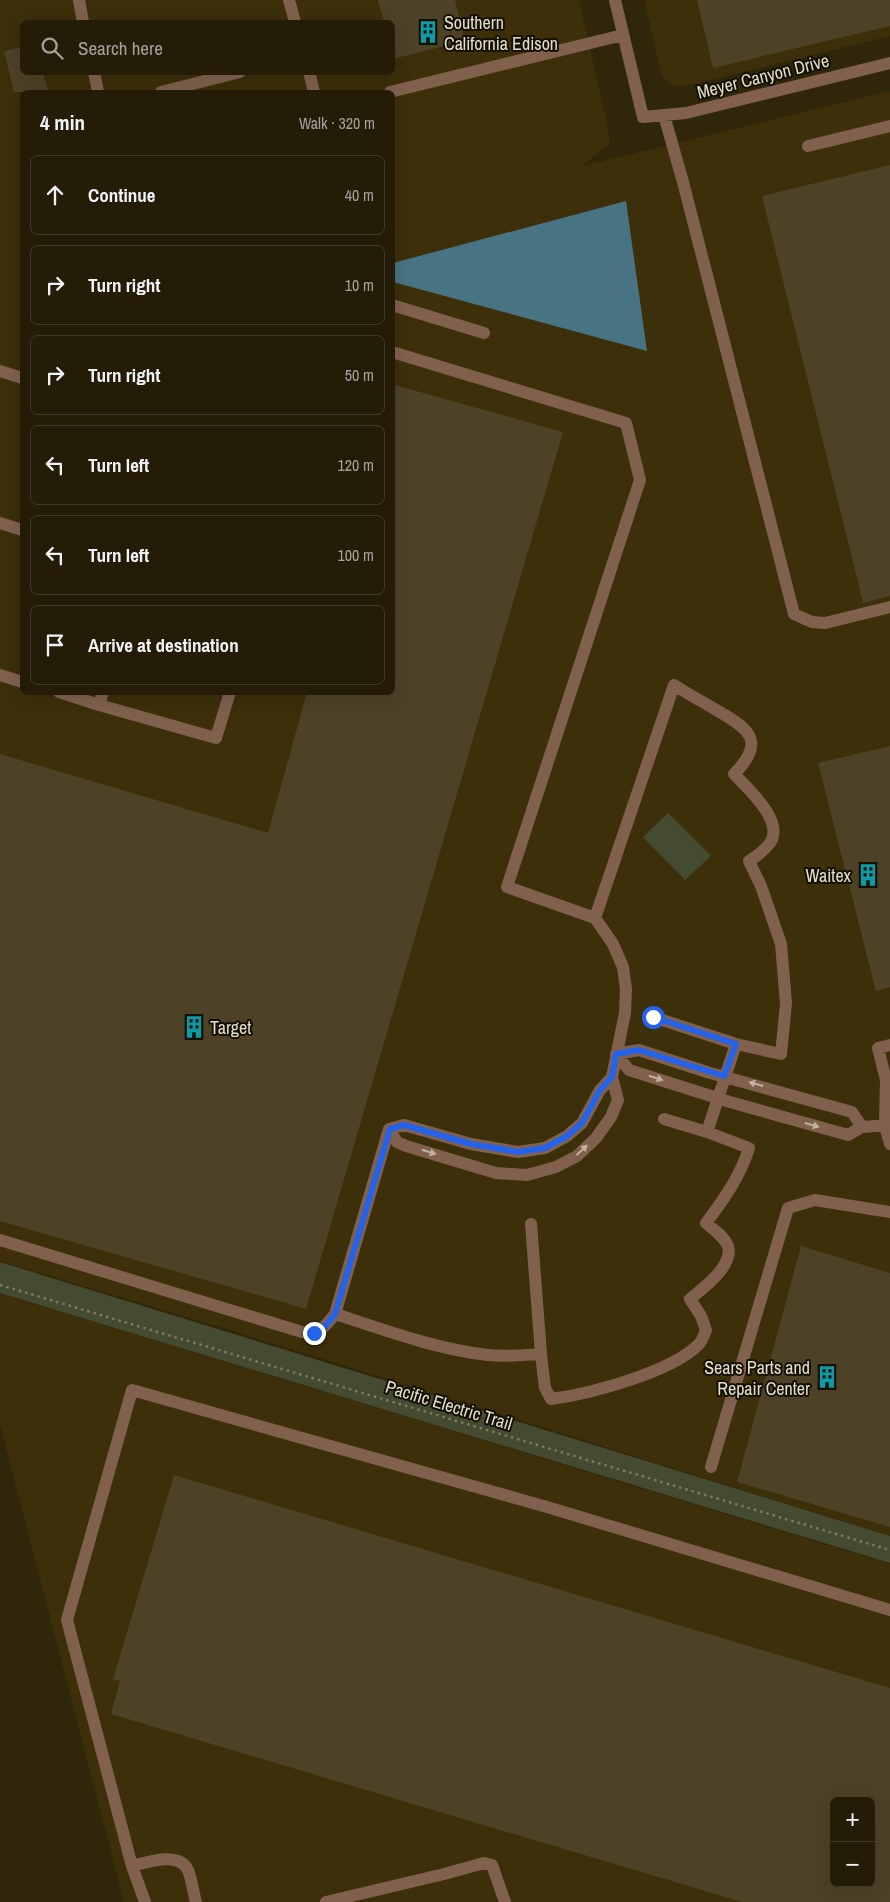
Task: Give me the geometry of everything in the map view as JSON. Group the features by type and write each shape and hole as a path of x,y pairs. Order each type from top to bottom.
{"street":[{"path":"79,0 83,20"},
{"path":"289,0 294,20"},
{"path":"395,91 623,35 615,0"},
{"name":"Meyer Canyon Drive","path":"623,35 643,117 686,113 890,63"},
{"path":"95,75 98,90"},
{"path":"169,90 228,75"},
{"path":"310,75 314,90"},
{"path":"664,115 794,614 812,622 825,623 890,607"},
{"path":"808,146 890,126"},
{"path":"395,306 484,333"},
{"path":"390,1129 397,1142 406,1146 496,1173 527,1175 556,1167 577,1156 596,1138 611,1117 618,1100 612,1077 625,1013 626,989 623,967 613,944 595,918 507,887 640,480 626,423 395,353"},
{"path":"0,371 20,377"},
{"path":"0,523 20,529"},
{"path":"0,675 20,681"},
{"path":"595,918 674,685 739,723 750,734 752,746 749,756 734,774 767,810 774,828 771,841 762,852 749,862 761,886 781,944 786,1003 781,1054 736,1044 653,1017"},
{"path":"80,695 101,698 216,738 229,695"},
{"path":"707,1132 736,1044"},
{"path":"890,1045 878,1048 886,1080 890,1144"},
{"path":"616,1054 639,1050 852,1112 862,1127"},
{"path":"616,1054 628,1070 848,1135 862,1127 888,1126"},
{"path":"390,1129 404,1125 471,1144 518,1152 545,1148 567,1136 582,1123 600,1090 612,1077"},
{"path":"531,1224 545,1388 551,1399 600,1389 652,1371 686,1354 701,1343 706,1330 701,1316 690,1299 720,1272 727,1260 728,1247 722,1236 706,1223 730,1192 742,1168 749,1148 707,1132 664,1119"},
{"path":"0,1240 302,1332 314,1333 322,1330 335,1314 390,1129"},
{"path":"711,1467 788,1208 814,1200 890,1212"},
{"path":"335,1314 440,1348 489,1356 542,1354"},
{"path":"145,1902 132,1866 67,1620 132,1390 547,1507 890,1610"},
{"path":"132,1866 159,1859 180,1862 187,1868 196,1902"},
{"path":"326,1902 484,1863 492,1865 505,1902"}],"path":[{"name":"Pacific Electric Trail","path":"0,1285 890,1550"}],"shaded area":[{"path":"0,0 579,0 610,144 582,166 890,91 890,1536 236,1332 0,1261"},
{"path":"644,0 890,0 890,36 676,87 662,77"},
{"path":"0,1293 890,1564 890,1902 124,1902 0,1425"}],"green space":[{"path":"668,813 711,856 685,880 643,837"},
{"path":"0,1262 890,1536 890,1563 0,1293"}],"water":[{"path":"626,201 647,351 395,283 395,262"}],"building":[{"name":"Southern California Edison","path":"378,0 455,0 465,41 395,58 395,20 383,20"},
{"path":"697,0 890,0 890,26 713,68"},
{"path":"20,47 20,75 44,75 48,90 20,90 20,92 14,92 4,51"},
{"path":"890,165 890,596 863,603 762,196"},
{"name":"Target","path":"395,385 563,432 306,1309 0,1221 0,754 268,833 306,695 395,695"},
{"name":"Waitex","path":"890,746 890,987 876,991 818,763"},
{"name":"Sears Parts and Repair Center","path":"801,1246 890,1273 890,1527 737,1482"},
{"path":"174,1475 890,1688 890,1902 742,1902 111,1714 120,1681 113,1679"}],"place":[{"name":"Southern California Edison","path":"428,32"},
{"name":"Waitex","path":"868,875"},
{"name":"Target","path":"194,1027"},
{"name":"Sears Parts and Repair Center","path":"827,1377"}],"route":[{"path":"314,1333 322,1330 335,1314 390,1129 404,1125 498,1150 518,1152 545,1148 567,1136 582,1123 600,1090 612,1077 616,1054 639,1050 724,1076 736,1044 653,1017"}]}
